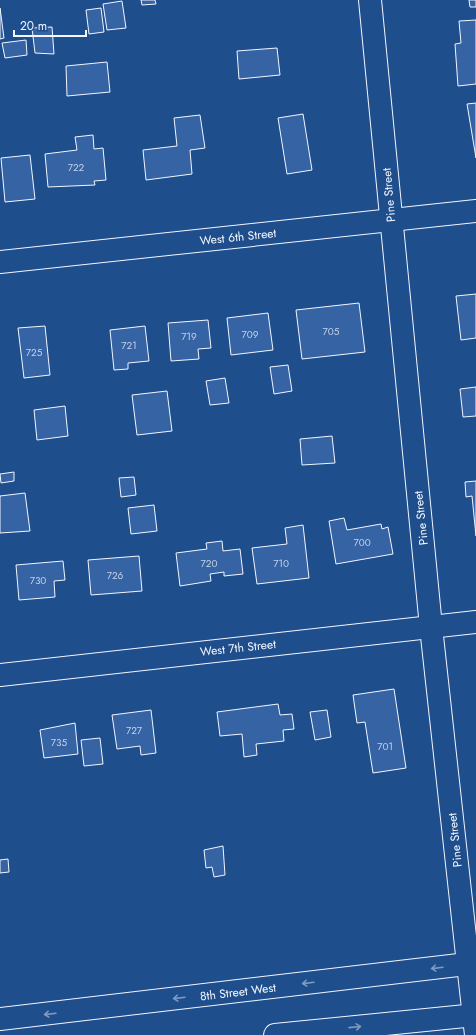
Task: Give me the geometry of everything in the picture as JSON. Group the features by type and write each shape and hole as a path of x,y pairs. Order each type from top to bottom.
{"main road":[{"name":"Pine Street","path":"370,0 431,627 472,964 475,1021"},
{"name":"West 6th Street","path":"0,262 476,211"},
{"name":"West 7th Street","path":"0,675 476,622"},
{"name":"8th Street West","path":"0,1019 472,964"},
{"path":"275,1035 475,1021"}],"building":[{"path":"141,0 155,0 156,4 142,5"},
{"path":"469,0 476,0 476,7 470,7"},
{"path":"122,1 126,28 107,30 103,4"},
{"path":"0,8 4,38 0,39"},
{"path":"101,8 104,32 89,34 86,10"},
{"path":"476,20 476,84 458,86 455,44 461,43 459,21"},
{"path":"52,27 54,54 35,53 32,28"},
{"path":"26,40 27,55 5,58 2,43"},
{"path":"277,48 280,75 239,79 237,51"},
{"path":"107,62 110,92 67,96 66,66"},
{"path":"476,103 476,158 467,104"},
{"path":"303,114 312,170 287,174 278,118"},
{"path":"200,115 205,148 190,150 192,174 146,180 143,150 177,146 174,118"},
{"path":"93,135 94,149 103,148 106,180 94,181 95,185 48,187 45,154 77,150 75,137"},
{"path":"30,155 35,199 5,202 1,158"},
{"path":"476,294 476,338 461,340 456,296"},
{"path":"359,303 365,352 302,359 296,310"},
{"path":"268,313 273,350 231,355 227,318"},
{"path":"208,320 211,348 198,349 199,359 171,361 168,323"},
{"path":"45,326 50,375 24,378 18,328"},
{"path":"145,326 149,361 128,363 128,369 114,370 110,330"},
{"path":"288,365 292,391 274,394 270,367"},
{"path":"225,378 229,403 210,405 206,381"},
{"path":"476,387 476,416 463,417 460,389"},
{"path":"167,391 172,431 137,435 132,395"},
{"path":"65,406 68,436 37,440 34,410"},
{"path":"332,436 335,463 302,465 300,439"},
{"path":"14,472 14,481 1,483 0,474"},
{"path":"134,477 136,495 121,497 119,478"},
{"path":"476,481 476,536 472,496 466,497 465,482"},
{"path":"25,493 30,531 0,533 0,496"},
{"path":"154,505 157,531 131,534 128,508"},
{"path":"344,518 347,530 381,524 382,529 388,527 393,554 336,564 329,521"},
{"path":"303,525 309,578 257,584 252,548 287,544 285,528"},
{"path":"222,541 223,551 240,549 243,574 224,576 224,572 210,574 211,581 180,586 176,553 207,549 206,543"},
{"path":"139,556 142,591 91,595 88,560"},
{"path":"63,561 65,580 54,581 55,597 19,600 16,565"},
{"path":"394,689 406,768 373,773 365,722 357,723 353,695"},
{"path":"278,704 280,715 292,714 294,729 283,730 284,741 256,744 257,755 244,757 242,734 220,736 217,712"},
{"path":"151,710 156,753 141,755 140,746 117,749 112,715"},
{"path":"327,710 331,737 315,740 310,712"},
{"path":"75,723 78,754 44,758 40,730"},
{"path":"100,738 103,764 84,766 81,740"},
{"path":"223,846 225,875 214,877 212,867 206,868 204,850"},
{"path":"8,859 9,872 0,873 0,860"}]}
